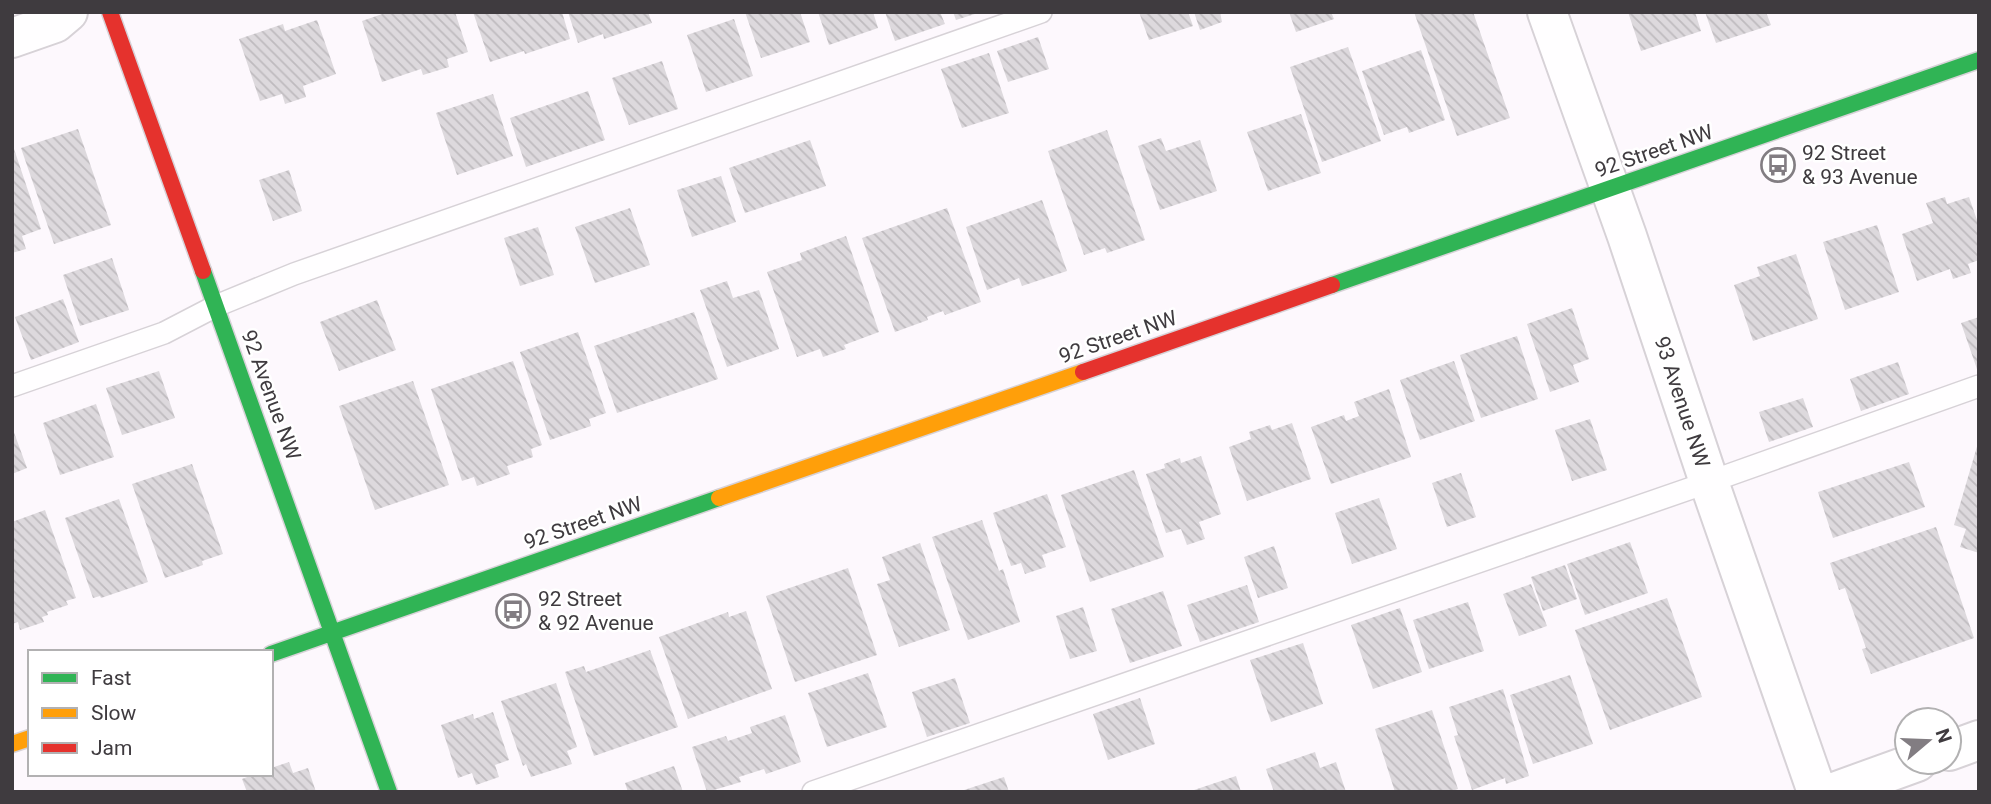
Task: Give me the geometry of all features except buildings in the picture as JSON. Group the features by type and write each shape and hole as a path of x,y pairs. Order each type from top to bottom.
{"street":[{"path":"12,38 55,23 68,12"},
{"name":"92 Avenue NW","path":"110,12 390,792"},
{"name":"93 Avenue NW","path":"1547,12 1817,792"},
{"name":"92 Street NW","path":"273,653 1979,60"},
{"path":"1834,792 1893,771"}],"lane":[{"path":"12,386 164,333 216,306 307,269 1041,12"},
{"path":"813,792 1979,386"}],"traffic: fast":[{"path":"1332,285 1979,60"},
{"path":"203,271 389,792"},
{"path":"273,653 719,498"}],"traffic: slow":[{"path":"719,498 1083,372"},
{"path":"12,744 28,739"}],"traffic: jam":[{"path":"110,12 203,271"},
{"path":"1083,372 1332,285"}],"place":[{"name":"92 Street & 93 Avenue","path":"1778,165"},
{"name":"92 Street & 92 Avenue","path":"513,611"}]}
